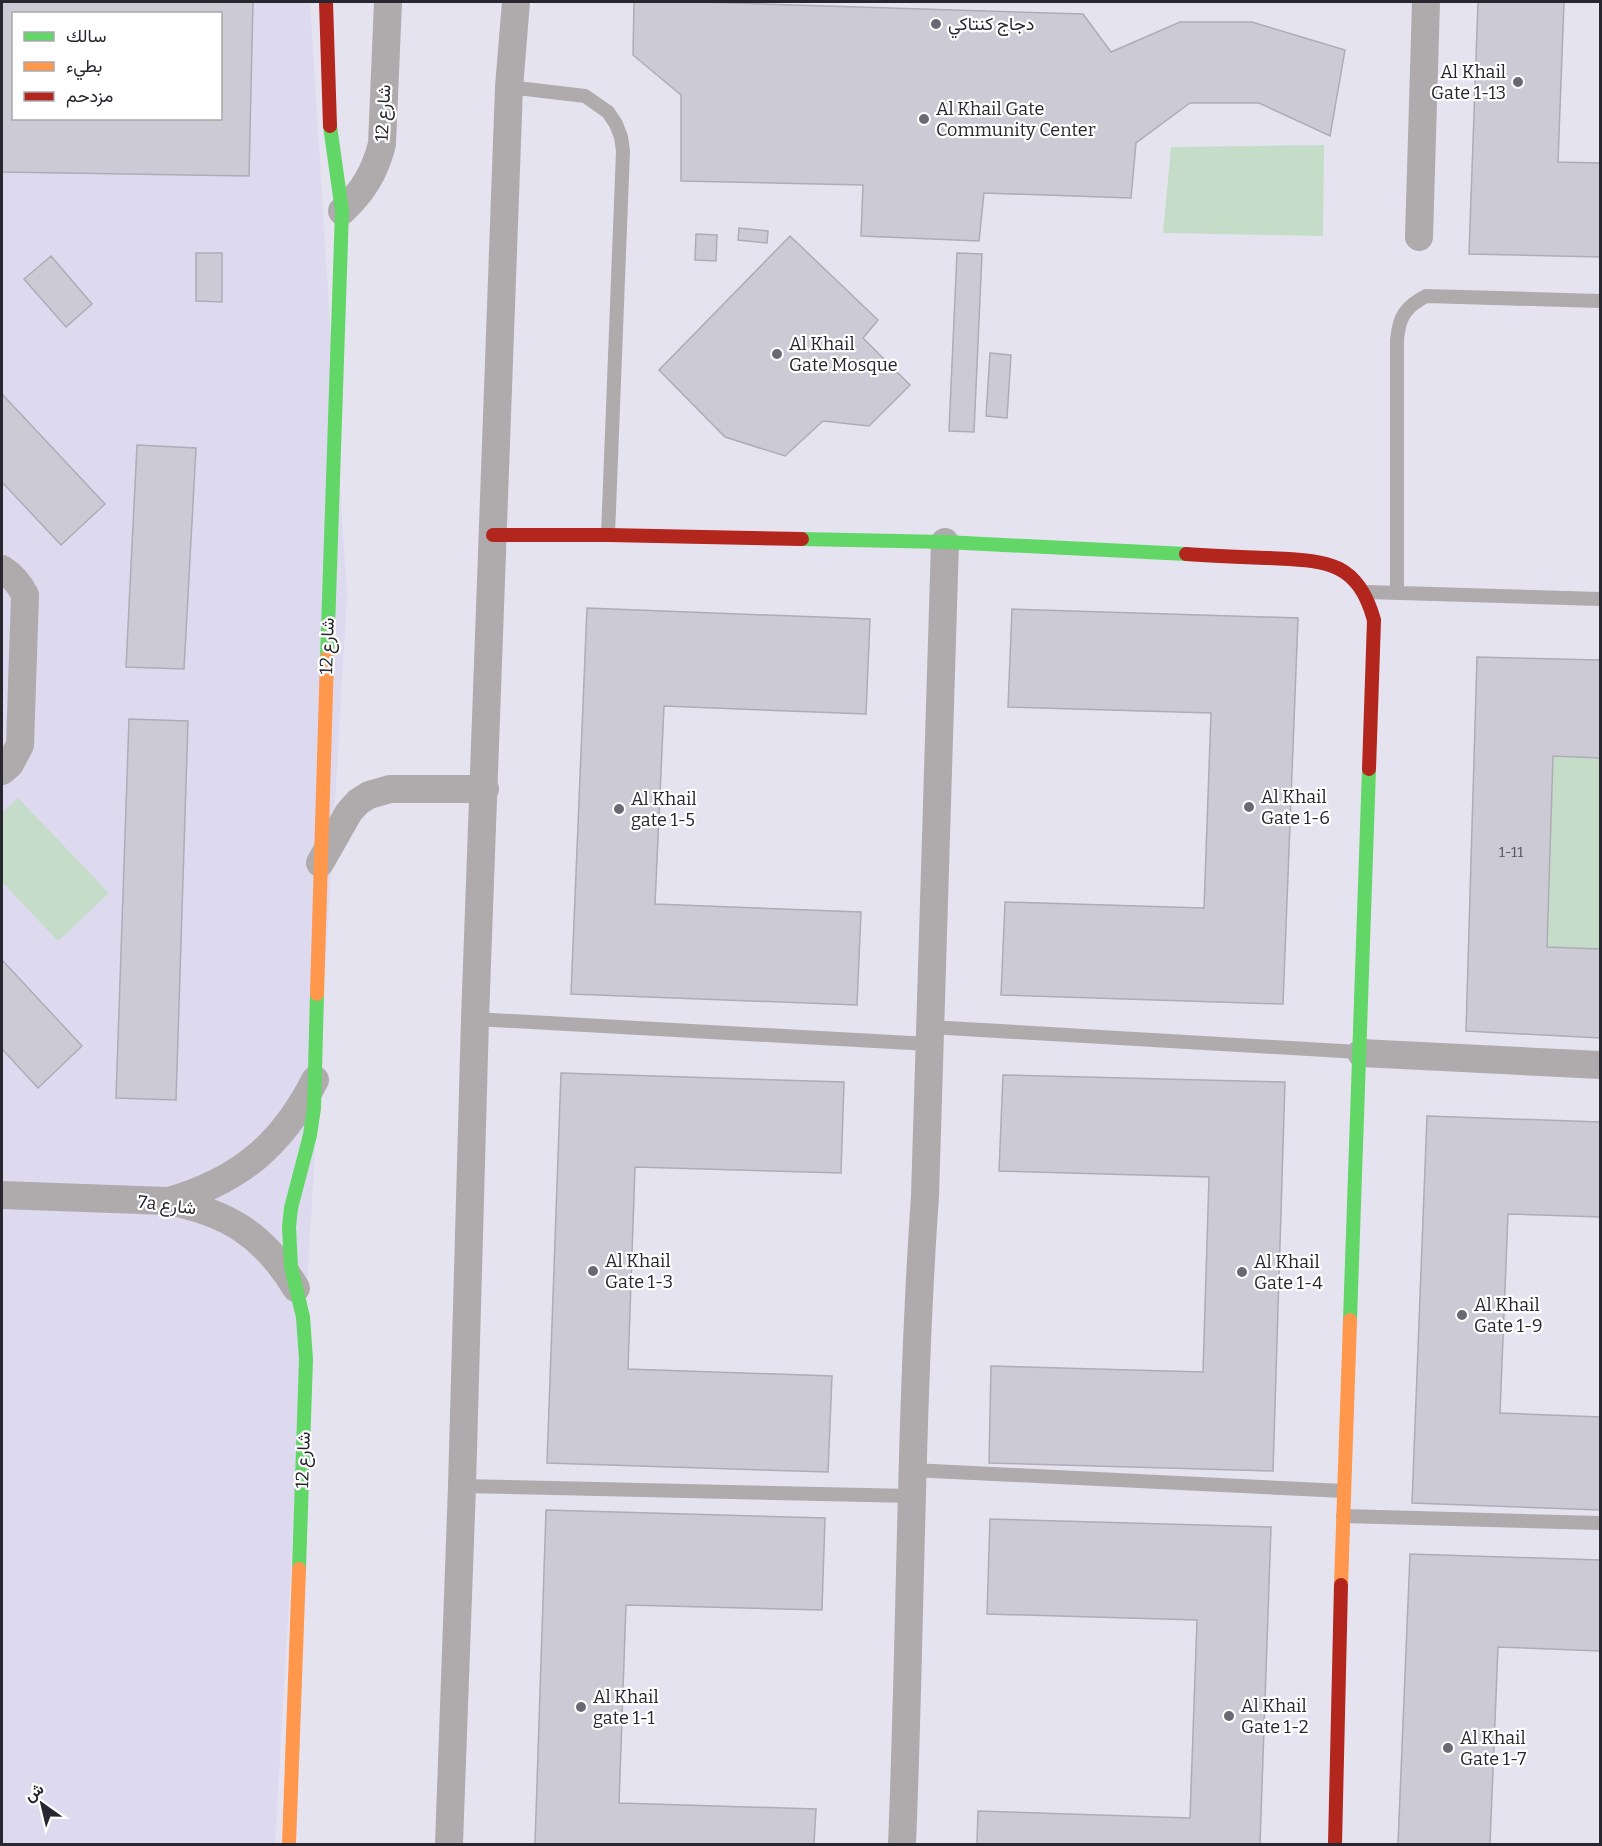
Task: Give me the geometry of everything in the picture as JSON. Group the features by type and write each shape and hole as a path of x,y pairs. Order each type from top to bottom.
{"street":[{"name":"شارع 12","path":"289,1845 306,1359 304,1328 291,1267 289,1227 291,1208 310,1135 315,1080 342,211 333,172 329,132 326,2"},
{"name":"شارع 12","path":"342,211 357,198 369,182 382,144 388,2"},
{"path":"449,1845 475,1019 509,87 516,2"},
{"path":"1419,237 1426,2"},
{"path":"493,535 945,542 1320,561 1337,567 1353,578 1364,591 1371,605 1374,620 1361,1053 1343,1516 1335,1845"},
{"path":"902,1845 912,1483 919,1283 925,1196 945,542"},
{"path":"2,568 12,575 25,595 20,745 10,764 2,771"},
{"path":"320,863 349,812 369,795 390,789 484,789"},
{"path":"1361,1053 1600,1065"},
{"name":"شارع 12","path":"167,1201 194,1194 220,1182 244,1168 267,1150 302,1106 315,1080"},
{"name":"7a شارع","path":"2,1195 167,1201 194,1206 220,1215 245,1229 284,1268 298,1292"}],"lane":[{"path":"509,87 585,96 597,102 608,112 621,137 623,151 608,535"},
{"path":"1397,593 1397,340 1398,326 1404,313 1413,303 1426,296 1600,301"},
{"path":"1364,591 1600,599"},
{"path":"475,1019 1361,1053"},
{"path":"462,1486 912,1483 1345,1491"},
{"path":"1343,1516 1600,1523"}],"shaded area":[{"path":"2,2 310,2 347,596 275,1844 2,1844"}],"green space":[{"path":"1324,145 1323,236 1163,233 1171,147"},
{"path":"1553,756 1600,758 1600,949 1547,947"},
{"path":"18,798 109,893 58,941 2,882 2,813"}],"building":[{"path":"2,2 253,2 249,176 2,172"},
{"name":"Al Khail Gate Community Center","path":"634,2 1083,14 1111,52 1180,22 1252,22 1345,50 1330,136 1259,103 1190,103 1136,143 1131,198 984,193 979,241 861,236 863,185 681,181 681,95 633,55"},
{"name":"Al Khail Gate 1-13","path":"1478,2 1564,2 1558,162 1600,163 1600,257 1469,254"},
{"path":"739,228 768,231 767,243 738,240"},
{"path":"696,234 717,235 716,261 695,260"},
{"name":"Al Khail Gate Mosque","path":"790,236 878,320 863,338 910,385 869,426 823,421 785,456 725,437 659,370"},
{"path":"196,253 222,253 222,302 196,301"},
{"path":"957,253 982,254 974,432 949,431"},
{"path":"51,256 92,304 66,327 24,279"},
{"path":"990,353 1011,355 1007,418 986,416"},
{"path":"2,394 105,504 61,545 2,482"},
{"path":"137,445 196,448 184,669 126,667"},
{"name":"Al Khail gate 1-5","path":"587,608 870,619 866,714 664,706 655,904 861,912 857,1005 571,994"},
{"name":"Al Khail Gate 1-6","path":"1012,609 1298,618 1283,1004 1001,995 1005,902 1204,908 1211,713 1008,707"},
{"path":"1477,657 1600,660 1600,758 1553,756 1547,947 1600,949 1600,1038 1466,1031"},
{"path":"129,719 188,721 176,1100 116,1098"},
{"path":"2,960 82,1046 38,1088 2,1049"},
{"name":"Al Khail Gate 1-3","path":"561,1073 844,1082 841,1173 635,1167 628,1369 832,1376 828,1472 547,1463"},
{"name":"Al Khail Gate 1-4","path":"1003,1075 1285,1082 1273,1471 989,1463 991,1366 1203,1372 1209,1177 999,1171"},
{"name":"Al Khail Gate 1-9","path":"1427,1116 1600,1122 1600,1217 1508,1214 1500,1413 1600,1417 1600,1510 1412,1503"},
{"name":"Al Khail gate 1-1","path":"546,1510 825,1518 822,1610 626,1605 619,1803 816,1809 814,1844 535,1844"},
{"name":"Al Khail Gate 1-2","path":"990,1519 1271,1527 1260,1844 977,1844 978,1811 1190,1818 1197,1620 987,1614"},
{"name":"Al Khail Gate 1-7","path":"1410,1554 1600,1560 1600,1651 1498,1647 1490,1844 1398,1844"}],"traffic: fast":[{"path":"327,658 342,211 330,126"},
{"path":"802,539 945,542 1186,554"},
{"path":"1350,1320 1369,769"},
{"path":"299,1569 306,1359 303,1317 291,1267 289,1227 291,1208 310,1135 314,1108 317,994"}],"traffic: slow":[{"path":"317,994 327,658"},
{"path":"1341,1585 1350,1320"},
{"path":"289,1844 299,1569"}],"traffic: jam":[{"path":"326,2 330,126"},
{"path":"493,535 802,539"},
{"path":"1186,554 1306,560 1336,567 1348,574 1358,585 1367,600 1374,620 1369,769"},
{"path":"1335,1844 1341,1585"}],"place":[{"name":"دجاج كنتاكي","path":"936,24"},
{"name":"Al Khail Gate 1-13","path":"1518,82"},
{"name":"Al Khail Gate Community Center","path":"924,119"},
{"name":"Al Khail Gate Mosque","path":"777,354"},
{"name":"Al Khail Gate 1-6","path":"1249,807"},
{"name":"Al Khail gate 1-5","path":"619,809"},
{"name":"Al Khail Gate 1-3","path":"593,1271"},
{"name":"Al Khail Gate 1-4","path":"1242,1272"},
{"name":"Al Khail Gate 1-9","path":"1462,1315"},
{"name":"Al Khail gate 1-1","path":"581,1707"},
{"name":"Al Khail Gate 1-2","path":"1229,1716"},
{"name":"Al Khail Gate 1-7","path":"1448,1748"}]}
